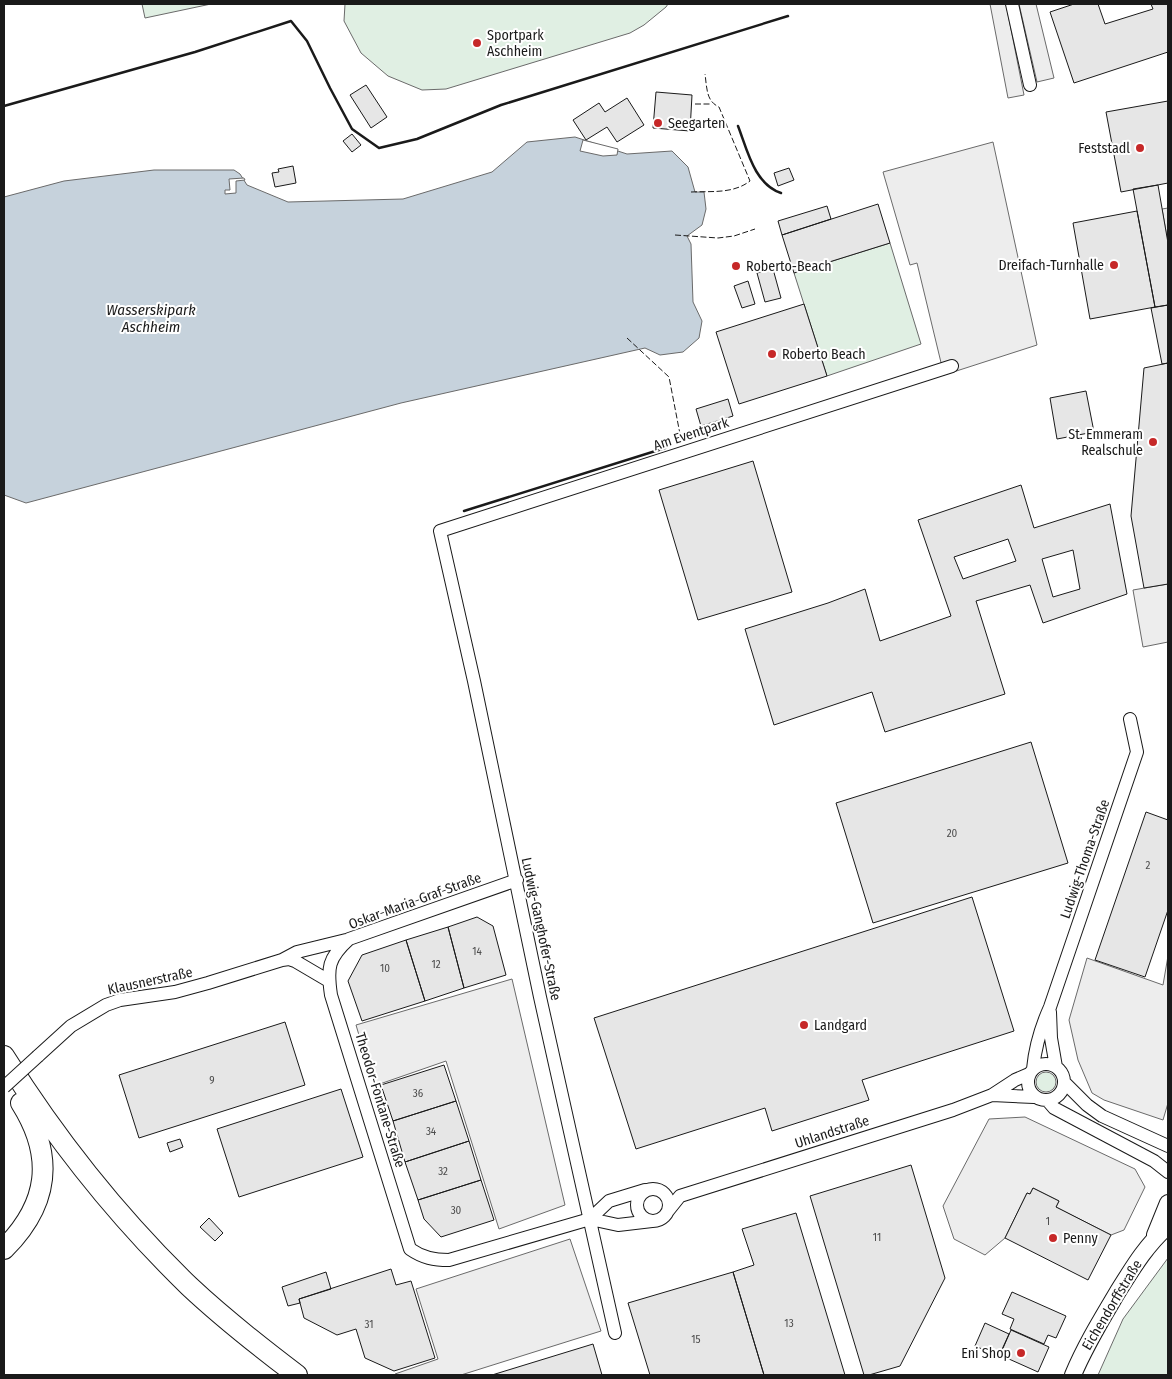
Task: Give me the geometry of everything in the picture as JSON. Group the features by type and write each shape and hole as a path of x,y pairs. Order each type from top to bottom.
{"main road":[{"path":"4,1056 54,1132 91,1180 134,1229 189,1286 247,1337 297,1375"},
{"path":"4,1076 30,1118 38,1138 43,1164 41,1188 34,1210 21,1230 4,1249"}],"street":[{"path":"1012,4 1030,85"},
{"name":"Am Eventpark","path":"440,531 952,366"},
{"name":"Ludwig-Ganghofer-Straße","path":"440,531 540,998 616,1333"},
{"name":"Ludwig-Thoma-Straße","path":"1031,1072 1037,1044 1137,752 1130,719"},
{"name":"Oskar-Maria-Graf-Straße","path":"332,960 337,950 349,940 516,880"},
{"name":"Klausnerstraße","path":"4,1087 71,1026 106,1005 128,999 175,992 282,960 297,952 349,940"},
{"path":"282,960 295,960 329,981"},
{"name":"Theodor-Fontane-Straße","path":"332,960 328,974 332,995 410,1249 425,1258 449,1260 590,1219"},
{"name":"Ludwig-Thoma-Straße","path":"1050,1007 1051,1038 1056,1067"},
{"name":"Uhlandstraße","path":"680,1196 953,1110 992,1095 1044,1064 1056,1067"},
{"path":"1056,1067 1062,1074 1064,1082 1087,1105 1102,1116 1168,1146"},
{"path":"1031,1072 1028,1086 1034,1097"},
{"path":"1048,1101 1060,1094 1064,1082"},
{"name":"Uhlandstraße","path":"992,1095 1034,1097 1048,1101 1054,1108 1154,1161 1168,1172"},
{"path":"652,1188 680,1196 662,1218 652,1221 618,1225 590,1219 609,1201 652,1188"},
{"path":"645,1190 639,1196 637,1208 644,1218 652,1221"},
{"path":"660,1190 668,1199 668,1211"},
{"name":"Eichendorffstraße","path":"1155,1238 1168,1203"},
{"name":"Eichendorffstraße","path":"1073,1375 1101,1319 1126,1279 1155,1238 1168,1226"}],"green space":[{"path":"142,4 211,4 145,18"},
{"path":"345,4 668,4 644,25 630,33 446,89 422,90 388,76 361,53 344,21"},
{"path":"890,243 921,344 827,376 794,273"},
{"path":"1046,1072 1053,1075 1056,1082 1053,1089 1046,1092 1039,1089 1036,1082 1039,1075"},
{"path":"1168,1258 1168,1375 1098,1375 1123,1319"}],"shaded area":[{"path":"990,4 1006,4 1024,95 1008,98"},
{"path":"1019,4 1036,4 1054,78 1037,82"},
{"path":"993,142 1037,345 944,375 917,263 910,265 883,172"},
{"path":"1168,208 1168,243 1162,209"},
{"path":"1168,584 1168,642 1143,647 1133,590"},
{"path":"1168,956 1168,1103 1163,1120 1104,1100 1092,1093 1078,1060 1069,1020 1087,958 1163,985"},
{"path":"512,979 565,1205 499,1229 446,1061 374,1086 356,1025"},
{"path":"1025,1117 1135,1169 1145,1187 1124,1230 1111,1235 1056,1207 1059,1201 1033,1188 1030,1194 1027,1193 1005,1238 985,1255 954,1239 943,1206 989,1119"},
{"path":"570,1239 601,1331 461,1375 395,1375 438,1359 416,1289"}],"water":[{"name":"Wasserskipark Aschheim","path":"575,137 627,154 672,151 688,167 695,192 704,192 706,209 702,225 687,236 691,244 693,302 702,321 699,338 683,352 660,355 645,348 401,403 26,503 4,495 4,197 64,181 154,170 234,170 240,174 247,185 288,202 403,199 492,172 527,142"}],"pier":[{"path":"583,140 618,149 617,155 603,156 580,151"},
{"path":"244,178 245,180 236,181 236,193 225,194 225,190 230,190 229,179"}],"building":[{"path":"1074,4 1098,4 1105,24 1153,9 1151,4 1168,4 1168,52 1074,83 1050,12"},
{"path":"366,85 387,117 371,128 350,95"},
{"path":"656,92 692,95 690,131 653,128"},
{"path":"627,98 644,125 617,142 607,127 586,140 573,120 599,103 605,112"},
{"name":"Feststadl","path":"1168,101 1168,183 1121,192 1106,112"},
{"path":"352,134 361,145 352,152 343,141"},
{"path":"293,166 296,183 275,187 272,173 279,172 278,169"},
{"path":"789,168 794,180 778,186 774,173"},
{"path":"1158,185 1168,243 1168,305 1155,307 1133,189"},
{"path":"878,204 890,243 794,273 782,235"},
{"path":"827,206 831,219 782,235 778,221"},
{"name":"Dreifach-Turnhalle","path":"1137,211 1155,307 1090,319 1073,223"},
{"path":"773,269 781,298 765,302 757,273"},
{"path":"748,281 755,304 742,308 734,286"},
{"name":"Roberto Beach","path":"804,304 827,376 739,404 716,332"},
{"path":"1168,305 1168,363 1162,364 1151,308"},
{"name":"St. Emmeram Realschule","path":"1168,363 1168,584 1144,588 1131,516 1144,368"},
{"path":"1086,391 1094,432 1057,439 1050,398"},
{"path":"728,399 733,416 701,426 696,409"},
{"path":"753,461 792,592 698,620 659,490"},
{"path":"1021,485 1034,528 1110,504 1127,594 1043,623 1030,585 976,601 1005,694 885,732 872,692 774,725 745,629 828,603 865,589 880,641 951,616 918,520","holes":["1008,539 1016,561 963,579 954,557","1073,550 1080,589 1053,597 1042,559"]},
{"path":"1031,742 1068,863 873,923 836,803"},
{"path":"1146,812 1168,820 1168,910 1145,977 1095,960"},
{"name":"Landgard","path":"972,897 1014,1031 862,1080 869,1100 772,1131 765,1108 636,1149 594,1018"},
{"path":"477,917 493,926 506,975 464,988 448,927"},
{"path":"448,927 464,988 425,1001 406,940"},
{"path":"406,940 425,1001 362,1021 348,981 362,955"},
{"path":"285,1022 305,1085 139,1138 119,1075"},
{"path":"444,1065 456,1101 393,1121 381,1085"},
{"path":"341,1089 363,1157 239,1197 217,1129"},
{"path":"456,1101 469,1141 405,1162 393,1121"},
{"path":"180,1139 183,1147 170,1152 167,1143"},
{"path":"469,1141 481,1180 418,1200 405,1162"},
{"path":"911,1165 945,1278 900,1366 864,1375 810,1196"},
{"path":"481,1180 494,1220 441,1237 424,1219 418,1200"},
{"path":"1033,1188 1059,1201 1056,1207 1111,1235 1088,1280 1005,1238 1027,1193 1030,1194"},
{"path":"796,1213 845,1375 764,1375 733,1272 754,1265 742,1229"},
{"path":"209,1218 223,1233 215,1241 200,1227"},
{"path":"391,1269 396,1285 411,1281 435,1358 394,1371 365,1358 356,1329 337,1335 304,1318 299,1299"},
{"path":"326,1272 331,1289 299,1299 300,1303 288,1306 282,1287"},
{"path":"733,1272 764,1375 650,1375 628,1303"},
{"path":"1012,1292 1066,1316 1056,1338 1048,1335 1044,1344 1010,1329 1014,1319 1002,1314"},
{"path":"985,1323 1009,1334 999,1356 975,1346"},
{"path":"1011,1330 1049,1347 1038,1372 1000,1355"},
{"path":"593,1344 602,1375 492,1375"}],"fence":[{"path":"691,192 729,190 750,181 719,107 709,98 705,74"},
{"path":"695,104 712,104"},
{"path":"675,235 718,238 734,236 755,229"},
{"path":"627,338 669,377 680,434 729,419"}],"wall":[{"path":"4,106 195,52 291,21 307,41 352,129 379,148 417,139 501,105 788,16"},
{"path":"738,126 748,155 758,174 764,182 781,193"},
{"path":"464,511 665,448"}],"place":[{"name":"Sportpark Aschheim","path":"477,43"},
{"name":"Seegarten","path":"658,123"},
{"name":"Feststadl","path":"1140,148"},
{"name":"Dreifach-Turnhalle","path":"1114,265"},
{"name":"Roberto-Beach","path":"736,266"},
{"name":"Roberto Beach","path":"772,354"},
{"name":"St. Emmeram Realschule","path":"1153,442"},
{"name":"Landgard","path":"804,1025"},
{"name":"Penny","path":"1053,1238"},
{"name":"Eni Shop","path":"1021,1353"}]}
